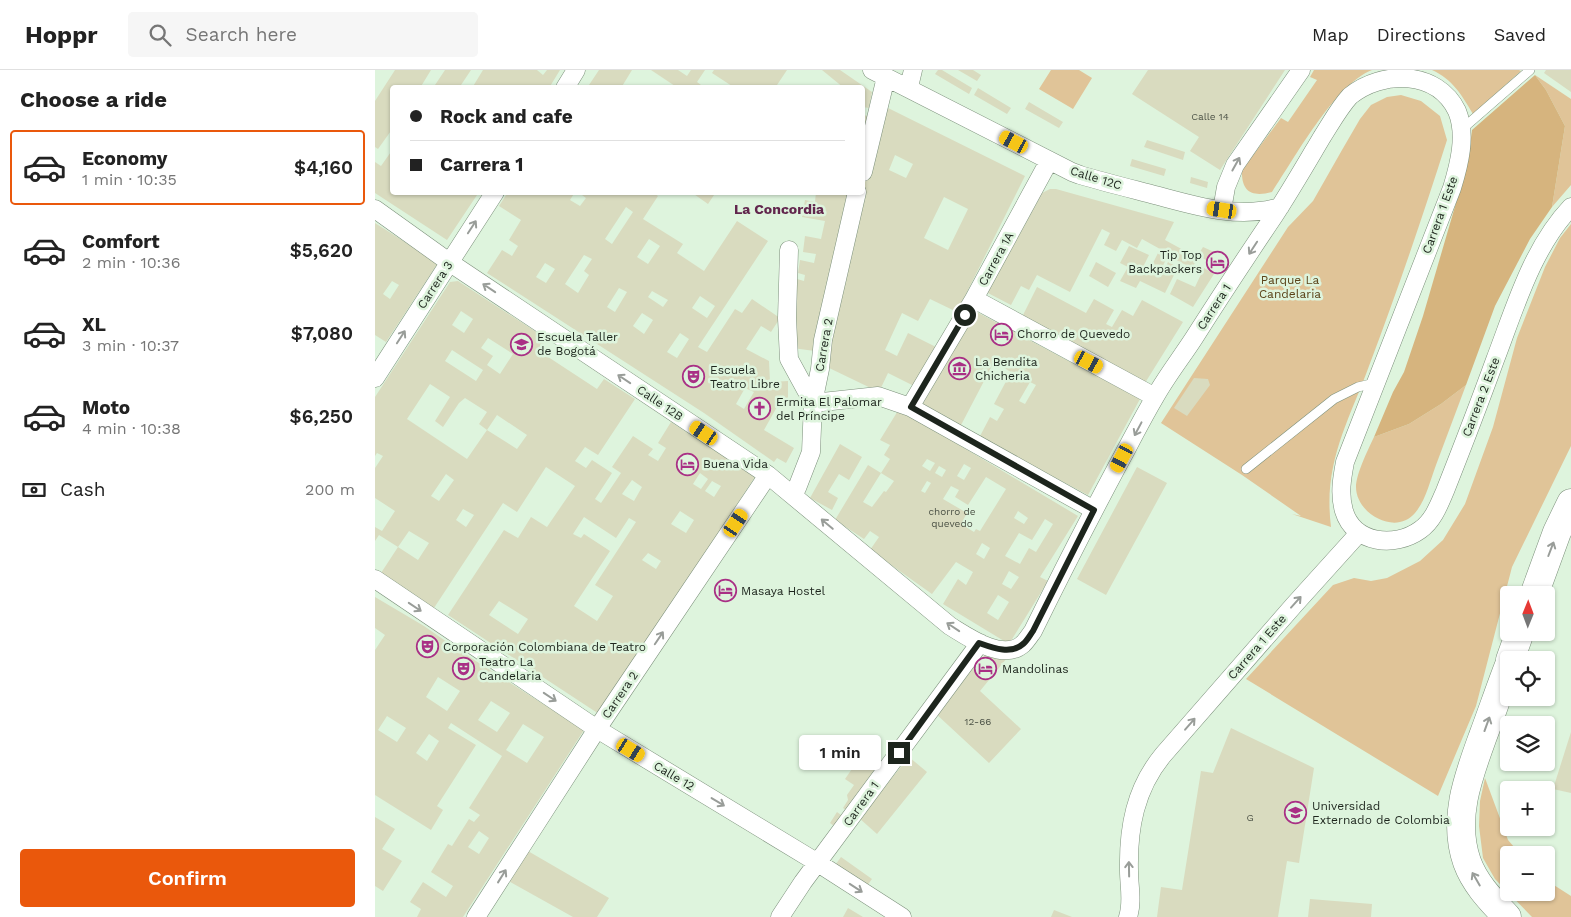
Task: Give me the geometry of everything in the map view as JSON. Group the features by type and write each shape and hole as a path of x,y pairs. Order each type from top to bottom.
{"main road":[{"path":"1537,586 1557,532 1571,503"},
{"path":"1500,689 1466,785 1461,818 1463,848 1471,870 1482,889 1507,917"}],"street":[{"path":"567,85 576,70"},
{"path":"909,88 913,70"},
{"path":"1222,210 1225,187 1235,165 1301,70"},
{"path":"865,160 879,73"},
{"name":"Calle 12C","path":"879,73 1049,161 1085,177 1189,204 1222,210 1257,212 1280,207"},
{"name":"Carrera 1","path":"1013,649 1023,644 1033,631 1094,510 1155,397 1280,207 1337,113 1350,96 1376,77 1391,73 1412,74 1424,77 1439,85 1449,97 1457,111 1461,130"},
{"name":"Carrera 1 Este","path":"1128,917 1131,900 1128,846 1130,829 1139,797 1149,775 1163,755 1293,605 1359,533 1350,524 1345,513 1341,486 1347,455 1452,188 1458,165 1461,130"},
{"name":"Carrera 1A","path":"911,407 974,299 1049,161"},
{"name":"Carrera 3","path":"375,378 493,195"},
{"name":"Carrera 2","path":"791,495 797,488 811,452 813,403 820,369 823,340 856,195"},
{"name":"Carrera 2 Este","path":"1359,533 1370,539 1394,540 1421,530 1431,519 1445,491 1533,263 1549,234 1571,207"},
{"name":"Calle 12B","path":"375,209 449,262 768,475 950,626 979,643 997,650 1013,649"},
{"path":"789,250 787,318 789,359 813,403 878,396 911,407 1094,510"},
{"path":"974,299 1155,397"},
{"name":"Carrera 2","path":"476,917 597,729 768,475"},
{"name":"Calle 12","path":"375,579 597,729 818,863 902,917"},
{"name":"Carrera 1","path":"780,917 803,882 979,643"}],"lane":[{"path":"1461,130 1529,70"},
{"path":"1246,469 1334,399 1358,387 1375,383"}],"green space":[{"path":"1051,70 1079,70 1092,78 1073,109 1039,89"},
{"path":"1314,70 1372,70 1358,78 1344,90 1330,106 1316,124 1272,192 1259,194 1249,192 1242,178 1242,170 1281,118 1288,122 1317,80 1310,77"},
{"path":"1432,70 1521,71 1473,114 1451,83"},
{"path":"1535,75 1571,99 1571,185 1552,207 1565,126 1546,90"},
{"name":"Parque La Candelaria","path":"1401,95 1421,101 1440,116 1447,140 1400,282 1339,444 1331,483 1329,504 1331,527 1292,514 1301,516 1242,475 1161,423 1288,227 1313,201 1360,119 1371,105 1387,97"},
{"path":"1571,224 1571,446 1512,567 1507,586 1500,586 1500,613 1476,706 1438,796 1246,679 1333,585 1354,578 1371,581 1387,578 1420,561 1443,540 1465,504 1493,427 1517,338 1545,267 1560,238"},
{"path":"1466,385 1427,490 1415,513 1407,520 1398,522 1378,519 1363,506 1358,497 1356,487 1360,469 1374,437 1409,424 1441,404"},
{"path":"1485,778 1500,818 1500,836 1507,836 1513,846 1500,846 1500,884 1483,858 1479,826 1480,801"},
{"path":"1555,886 1571,896 1571,917 1532,917 1516,901 1555,901"}],"shaded area":[{"path":"1535,75 1546,90 1565,126 1552,207 1530,239 1495,306 1466,385 1441,404 1409,424 1374,437 1393,392 1404,372 1423,316 1468,162 1472,130"}],"building":[{"path":"395,70 431,70 422,85 390,85 390,132 378,149 375,147 375,101"},
{"path":"445,70 471,70 461,85 435,85"},
{"path":"483,70 537,70 543,75 547,70 560,70 551,85 474,85"},
{"path":"599,70 632,70 623,85 589,85"},
{"path":"651,70 678,70 687,76 691,70 705,70 697,82 701,85 674,85"},
{"path":"714,70 787,70 777,85 730,85 712,73"},
{"path":"822,70 840,70 862,85 840,85"},
{"path":"938,70 942,70 972,88 969,94 935,74"},
{"path":"958,70 973,70 981,75 977,81"},
{"path":"1148,70 1285,70 1220,170 1190,151 1199,137 1132,94"},
{"path":"1546,70 1571,70 1571,92 1544,73"},
{"path":"865,87 872,92 869,108 865,107"},
{"path":"978,88 1011,108 1007,114 974,95"},
{"path":"1029,102 1063,122 1059,128 1025,109"},
{"path":"882,105 1025,176 957,312 930,299 918,321 902,313 885,350 897,356 908,333 936,347 916,387 888,373 879,392 825,366 862,195 865,195 865,183","holes":["895,155 913,164 906,178 889,170","944,197 968,209 948,250 924,238"]},
{"path":"865,115 868,116 865,130"},
{"path":"1147,140 1185,152 1183,160 1144,147"},
{"path":"390,153 390,195 477,195 447,240 375,193 375,162 381,166"},
{"path":"1132,159 1166,169 1164,176 1130,166"},
{"path":"1191,177 1208,182 1207,188 1190,183"},
{"path":"1050,189 1056,189 1174,222 1165,240 1198,258 1192,268 1168,256 1160,271 1151,267 1160,249 1142,239 1137,248 1122,240 1116,251 1104,245 1110,233 1102,229 1070,292 1037,275 1029,290 1021,286 1011,305 986,292 1042,193"},
{"path":"506,195 573,195 570,200 580,206 586,198 582,195 656,195 658,196 643,219 683,244 677,253 704,271 737,221 768,241 698,347 707,352 735,309 742,313 752,299 780,318 771,332 761,326 746,349 769,361 770,382 788,381 788,406 778,405 764,430 794,448 786,463 777,458 774,462 704,413 487,273 502,250 512,256 518,246 509,240 521,220 499,206","holes":["626,207 633,212 612,244 605,239","649,239 660,246 648,264 637,257","584,255 592,259 584,271 589,275 578,293 565,284","545,263 555,269 546,283 536,277","619,288 627,292 615,312 607,307","652,291 668,300 663,307 648,297","700,296 715,306 707,318 692,308","642,313 653,320 644,334 633,326","680,333 689,339 677,358 667,352","745,388 754,392 744,409 736,404"]},
{"path":"695,195 714,195 708,204"},
{"path":"816,195 853,195 815,351 792,348 797,279 804,281 805,275 798,273 800,260 814,263 816,254 803,252 805,236 821,239 825,221 802,217 805,200 815,202"},
{"path":"375,223 438,263 386,342 375,335","holes":["392,281 399,285 390,299 383,294"]},
{"path":"1129,246 1149,255 1140,273 1143,274 1145,270 1161,277 1168,262 1178,267 1165,293 1140,281 1136,288 1120,281 1128,267 1120,263"},
{"path":"1203,247 1223,256 1217,267 1198,255"},
{"path":"1096,262 1116,273 1108,287 1089,276"},
{"path":"1204,268 1214,274 1193,307 1170,294 1177,279 1195,287"},
{"path":"458,281 547,339 539,351 597,389 604,379 635,399 598,455 585,447 575,461 586,468 592,460 612,473 595,499 601,503 621,473 612,467 633,436 653,449 648,455 658,461 666,448 658,443 671,422 755,477 599,714 448,615 504,530 518,538 531,517 547,527 575,486 546,467 517,512 503,503 434,608 381,573 398,547 379,535 375,541 375,527 382,531 395,511 375,498 375,468 383,456 377,453 375,456 375,397 450,282","holes":["461,311 473,319 464,333 452,325","488,338 513,354 500,374 487,365 493,356 481,348","452,350 483,370 476,381 445,361","430,384 450,397 435,421 443,427 459,403 465,398 487,412 479,424 487,430 467,459 407,419","497,415 527,435 517,449 487,430","700,473 708,479 701,489 693,484","446,474 454,480 439,501 431,496","632,480 642,487 634,501 622,494","712,481 721,486 714,497 705,491","463,509 474,515 466,527 456,520","680,511 694,520 686,533 671,524","584,517 616,538 629,518 636,522 595,585 613,596 597,621 574,606 610,551 584,534 581,538 573,534","409,531 429,543 418,560 398,547","648,553 661,561 656,569 642,560","499,601 528,619 518,634 489,615"]},
{"path":"1037,287 1086,313 1094,299 1114,310 1106,324 1112,327 1122,310 1133,316 1142,300 1183,322 1145,383 1022,317"},
{"path":"973,310 1140,399 1088,495 979,438 990,417 997,421 1004,409 994,404 1011,372 994,362 960,427 921,407","holes":["1030,382 1036,385 1025,404 1019,401"]},
{"path":"1194,378 1208,379 1210,385 1187,416 1174,408"},
{"path":"899,409 1078,516 1040,577 1048,581 1009,644 943,604 958,579 966,585 973,572 956,562 932,594 870,550 879,537 870,531 864,539 835,520 868,465 881,473 890,459 884,455 890,445 880,440","holes":["927,459 935,463 930,471 922,466","964,464 971,468 964,480 957,476","939,466 946,470 942,477 935,473","881,473 894,481 872,507 863,502","986,477 1006,489 980,531 976,529 974,532 961,524 967,513 943,499 951,486 959,490 955,497 968,505","927,481 931,483 925,493 921,491","1018,511 1028,518 1024,524 1014,518","1045,519 1053,524 1036,552 1029,548 1020,564 1005,556 1019,533 1032,540","982,543 990,548 984,559 976,554","1009,571 1019,577 1011,589 1002,584","998,595 1009,602 998,620 987,613"]},
{"path":"840,444 862,457 849,480 839,474 828,492 838,498 832,510 810,498"},
{"path":"1137,467 1167,483 1106,595 1077,579"},
{"path":"375,597 424,626 584,730 463,917 417,917 421,909 410,902 423,882 446,897 453,886 431,872 448,844 452,846 469,819 474,822 480,815 469,808 502,756 451,723 448,728 476,745 437,806 443,810 431,830 375,795 375,650 385,635 375,628","holes":["438,677 460,691 447,711 426,697","491,701 510,713 497,732 478,720","387,716 406,728 397,742 378,730","523,724 544,737 527,763 506,750","429,734 439,741 427,761 416,753","479,831 489,838 479,854 468,847"]},
{"path":"989,650 1007,658 980,691 1021,729 989,763 935,713"},
{"path":"1231,728 1314,768 1299,863 1287,861 1278,917 1157,917 1161,887 1182,890 1201,771 1213,773"},
{"path":"1571,732 1571,793 1555,789 1555,783"},
{"path":"865,750 885,764 850,813 843,808 848,800 847,795 854,785 845,779"},
{"path":"909,757 927,772 877,834 859,818"},
{"path":"837,812 845,818 838,829 830,823"},
{"path":"375,817 395,829 382,849 402,861 383,891 375,886"},
{"path":"521,847 609,898 597,917 573,917 505,879"},
{"path":"841,857 872,879 864,890 833,868"},
{"path":"1310,899 1372,904 1371,917 1308,917"},
{"path":"848,908 863,917 843,917"},
{"path":"1054,910 1072,917 1051,917"}],"place":[{"name":"Tip Top Backpackers","path":"1218,262"},
{"name":"Chorro de Quevedo","path":"1001,334"},
{"name":"Escuela Taller de Bogotá","path":"521,344"},
{"name":"La Bendita Chicheria","path":"959,369"},
{"name":"Escuela Teatro Libre","path":"694,377"},
{"name":"Ermita El Palomar del Príncipe","path":"760,409"},
{"name":"Buena Vida","path":"687,464"},
{"name":"Masaya Hostel","path":"725,591"},
{"name":"Corporación Colombiana de Teatro","path":"427,647"},
{"name":"Teatro La Candelaria","path":"463,669"},
{"name":"Mandolinas","path":"986,669"},
{"name":"Universidad Externado de Colombia","path":"1296,813"}],"district":[{"name":"La Concordia","path":"779,209"}],"route":[{"path":"899,753 979,643 997,650 1013,649 1023,644 1033,631 1094,510 911,407 965,315"}]}
